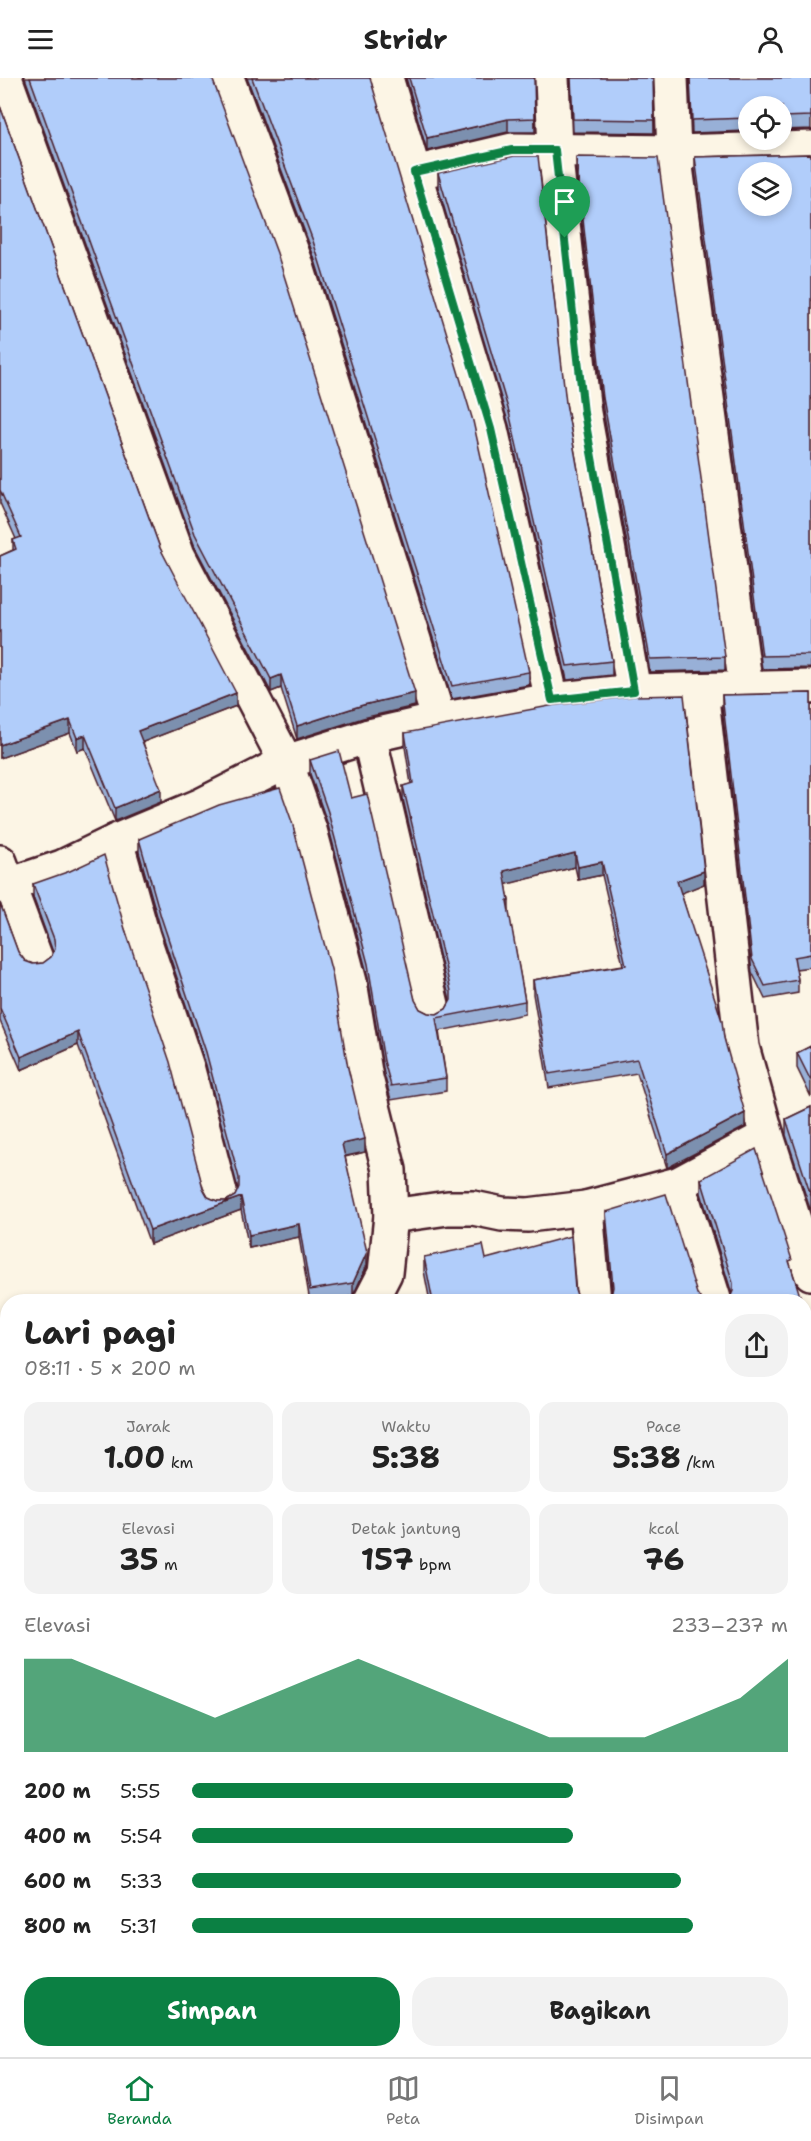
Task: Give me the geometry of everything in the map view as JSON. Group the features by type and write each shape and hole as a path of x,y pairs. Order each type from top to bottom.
{"street":[{"path":"5,78 178,555 286,762 310,830 350,982 366,1078 389,1170 391,1216 385,1273 374,1294"},
{"path":"227,78 295,260 439,720"},
{"path":"386,78 491,429 552,700"},
{"path":"552,78 555,150 584,413 634,691"},
{"path":"671,78 674,152 746,688"},
{"path":"414,172 512,150 674,152 811,148"},
{"path":"36,959 4,874 62,867 116,841 202,805 286,762 369,736 439,720 552,700 634,691 811,687"},
{"path":"700,690 742,1047 767,1136 811,1273"},
{"path":"369,736 433,1009"},
{"path":"116,841 143,936 188,1070 221,1196"},
{"path":"391,1216 448,1208 473,1208 502,1214 528,1215 586,1208 678,1184 767,1136"},
{"path":"678,1184 712,1294"},
{"path":"586,1208 593,1294"}],"building":[{"path":"30,78 212,78 277,253 415,693 363,705 297,726 281,675 271,679 195,534"},
{"path":"252,78 370,78 473,421 529,672 452,686 313,241"},
{"path":"409,78 534,78 535,118 508,119 427,138"},
{"path":"571,78 653,78 654,120 573,119"},
{"path":"690,78 811,78 811,116 792,117 792,96 738,96 738,118 692,120"},
{"path":"0,106 160,548 236,693 138,731 161,789 115,808 85,735 77,738 70,720 0,745 0,556 16,549 13,540 21,537 0,490"},
{"path":"811,154 811,655 762,656 695,157"},
{"path":"514,156 538,156 566,403 612,661 567,666 509,412 438,173"},
{"path":"576,157 658,158 725,657 650,659 603,398"},
{"path":"811,693 811,954 794,957 798,980 765,986 752,959 722,695"},
{"path":"684,695 704,871 677,881 722,1021 724,1038 745,1113 667,1154 637,1059 549,1074 533,980 626,965 602,862 578,867 575,853 504,871 509,901 507,901 525,1001 436,1018 446,1078 391,1086 384,1061 368,964 328,812 310,760 339,751 351,798 367,794 415,1000 420,1009 437,1014 446,1009 451,1000 451,991 403,786 413,783 405,733 555,705 635,696"},
{"path":"280,788 292,822 332,973 348,1068 365,1139 342,1144 367,1252 353,1283 310,1290 299,1224 249,1235 241,1197 150,1230 78,1032 21,1057 0,1008 0,903 18,952 25,961 33,964 43,963 51,957 55,949 54,939 33,884 70,871 104,855 125,929 170,1062 203,1188 208,1197 217,1201 226,1201 235,1196 239,1187 239,1178 206,1052 161,917 139,839 219,805"},
{"path":"811,1046 811,1081 797,1053"},
{"path":"811,1107 811,1196 786,1119"},
{"path":"756,1149 792,1260 789,1261 799,1294 732,1294 733,1283 701,1179"},
{"path":"666,1194 697,1294 611,1294 613,1287 606,1212"},
{"path":"571,1236 577,1294 431,1294 424,1257 483,1245 486,1259"}],"route":[{"path":"512,150 555,150 565,238 584,413 634,691 552,700 491,429 414,172 512,150"}]}
